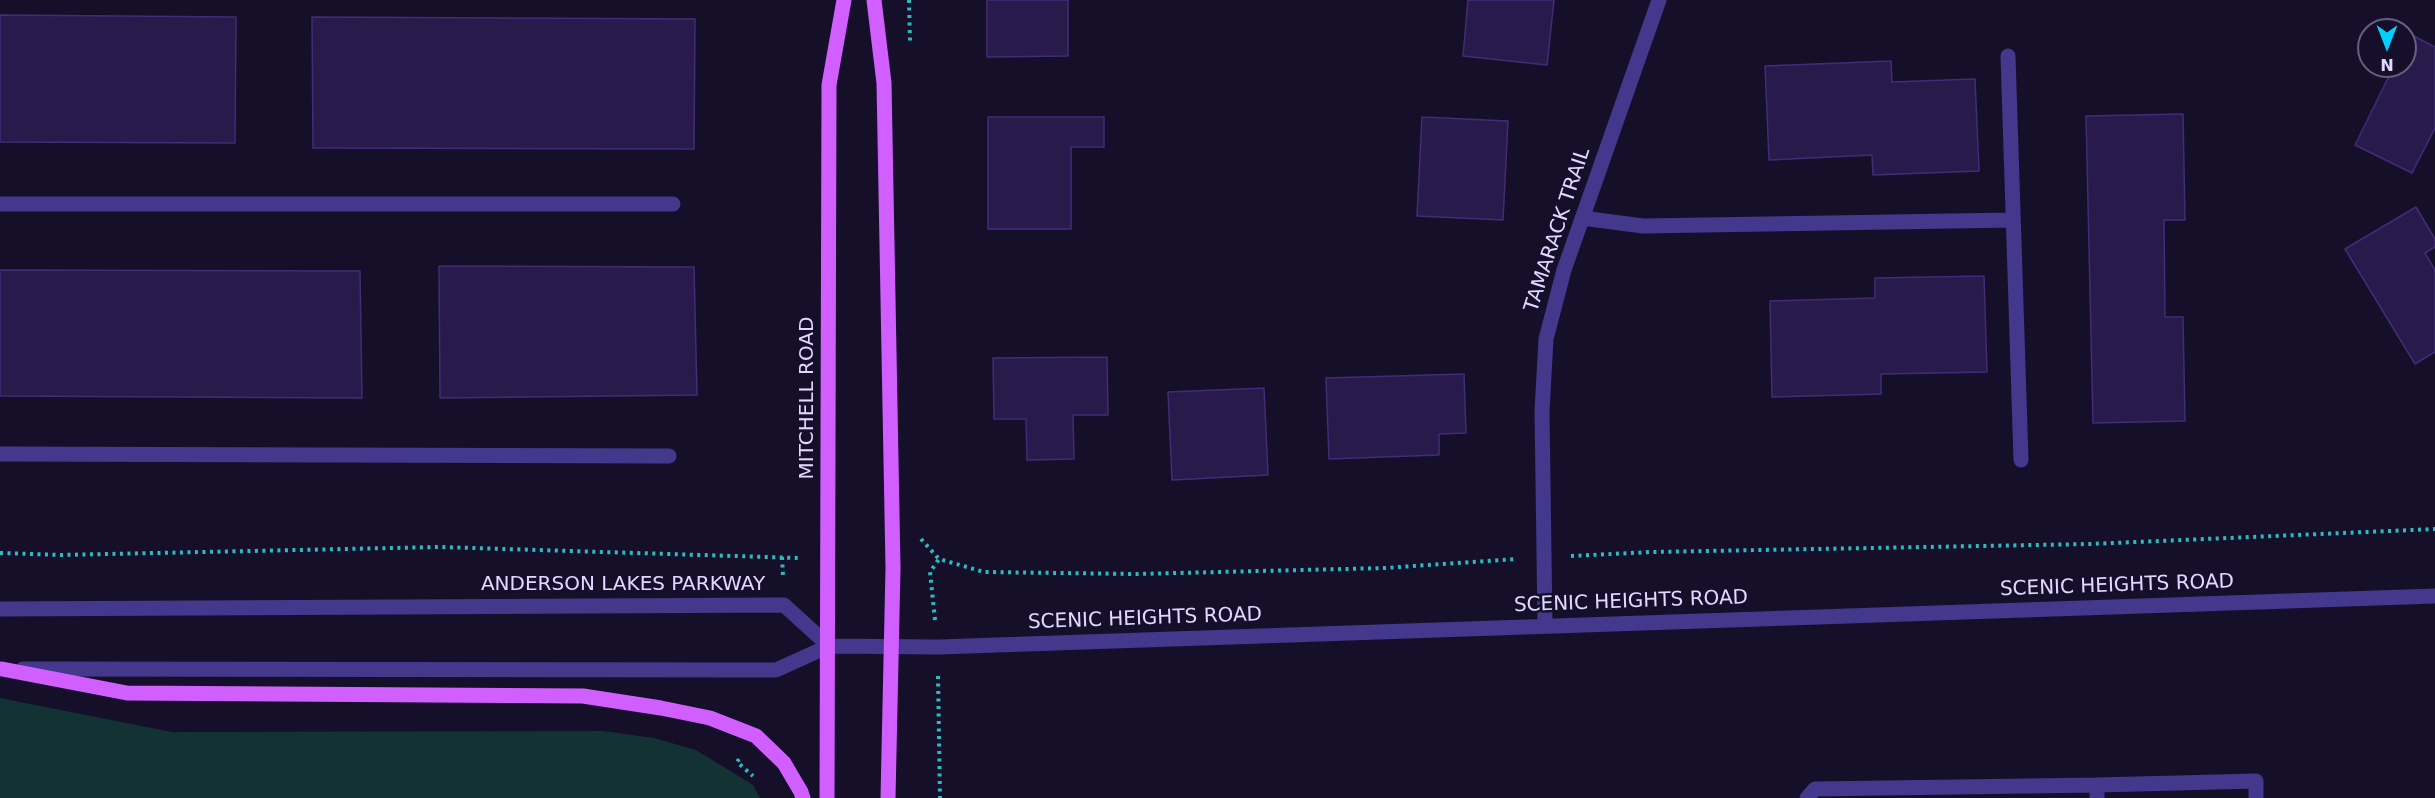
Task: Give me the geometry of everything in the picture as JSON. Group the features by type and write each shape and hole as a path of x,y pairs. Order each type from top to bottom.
{"main road":[{"name":"MITCHELL ROAD","path":"827,798 829,85 844,0"},
{"path":"874,0 884,83 893,568 888,798"},
{"path":"1,669 127,693 583,696 661,708 710,718 756,736 784,763 803,798"}],"street":[{"name":"TAMARACK TRAIL","path":"1545,626 1542,411 1546,339 1564,270 1659,0"},
{"path":"2008,56 2021,460"},
{"path":"0,204 673,204"},
{"path":"1582,218 1642,226 2013,220"},
{"path":"0,454 669,456"},
{"name":"SCENIC HEIGHTS ROAD","path":"829,646 938,647 2435,596"},
{"name":"ANDERSON LAKES PARKWAY","path":"0,609 784,605 829,646"},
{"path":"1,669 776,670 829,646"},
{"path":"1807,798 1815,789 2097,792 2256,781 2256,798"}],"path":[{"path":"940,798 938,647 930,572 939,559 984,572 1136,574 1385,568 1651,552 2090,544 2435,529"},
{"path":"0,553 60,555 440,547 829,560"},
{"path":"893,568 930,572"}],"green space":[{"path":"0,698 172,732 603,731 654,738 696,750 753,785 760,798 0,798"}],"building":[{"path":"987,0 1068,0 1068,56 987,57"},
{"path":"1468,0 1554,0 1547,65 1463,56"},
{"path":"0,15 236,17 235,143 0,142"},
{"path":"312,17 695,19 694,149 313,148"},
{"path":"2417,38 2435,47 2435,128 2412,173 2355,145 2388,78 2417,78"},
{"path":"1891,61 1892,82 1975,79 1979,171 1873,175 1872,155 1769,160 1765,66"},
{"path":"2183,114 2185,220 2164,220 2165,317 2183,317 2185,421 2093,423 2086,116"},
{"path":"988,117 1104,117 1104,147 1071,147 1071,229 988,229"},
{"path":"1422,117 1508,121 1503,220 1417,216"},
{"path":"2416,207 2435,239 2435,247 2425,253 2435,270 2435,352 2415,364 2345,249"},
{"path":"439,266 694,267 697,395 440,398"},
{"path":"0,270 360,271 362,398 0,396"},
{"path":"1984,276 1987,372 1881,374 1881,394 1772,397 1770,301 1875,298 1875,278"},
{"path":"1107,357 1108,415 1073,415 1074,459 1027,460 1026,419 994,419 993,358"},
{"path":"1464,374 1466,433 1439,434 1439,455 1329,459 1326,378"},
{"path":"1264,388 1268,475 1172,480 1168,392"}]}
